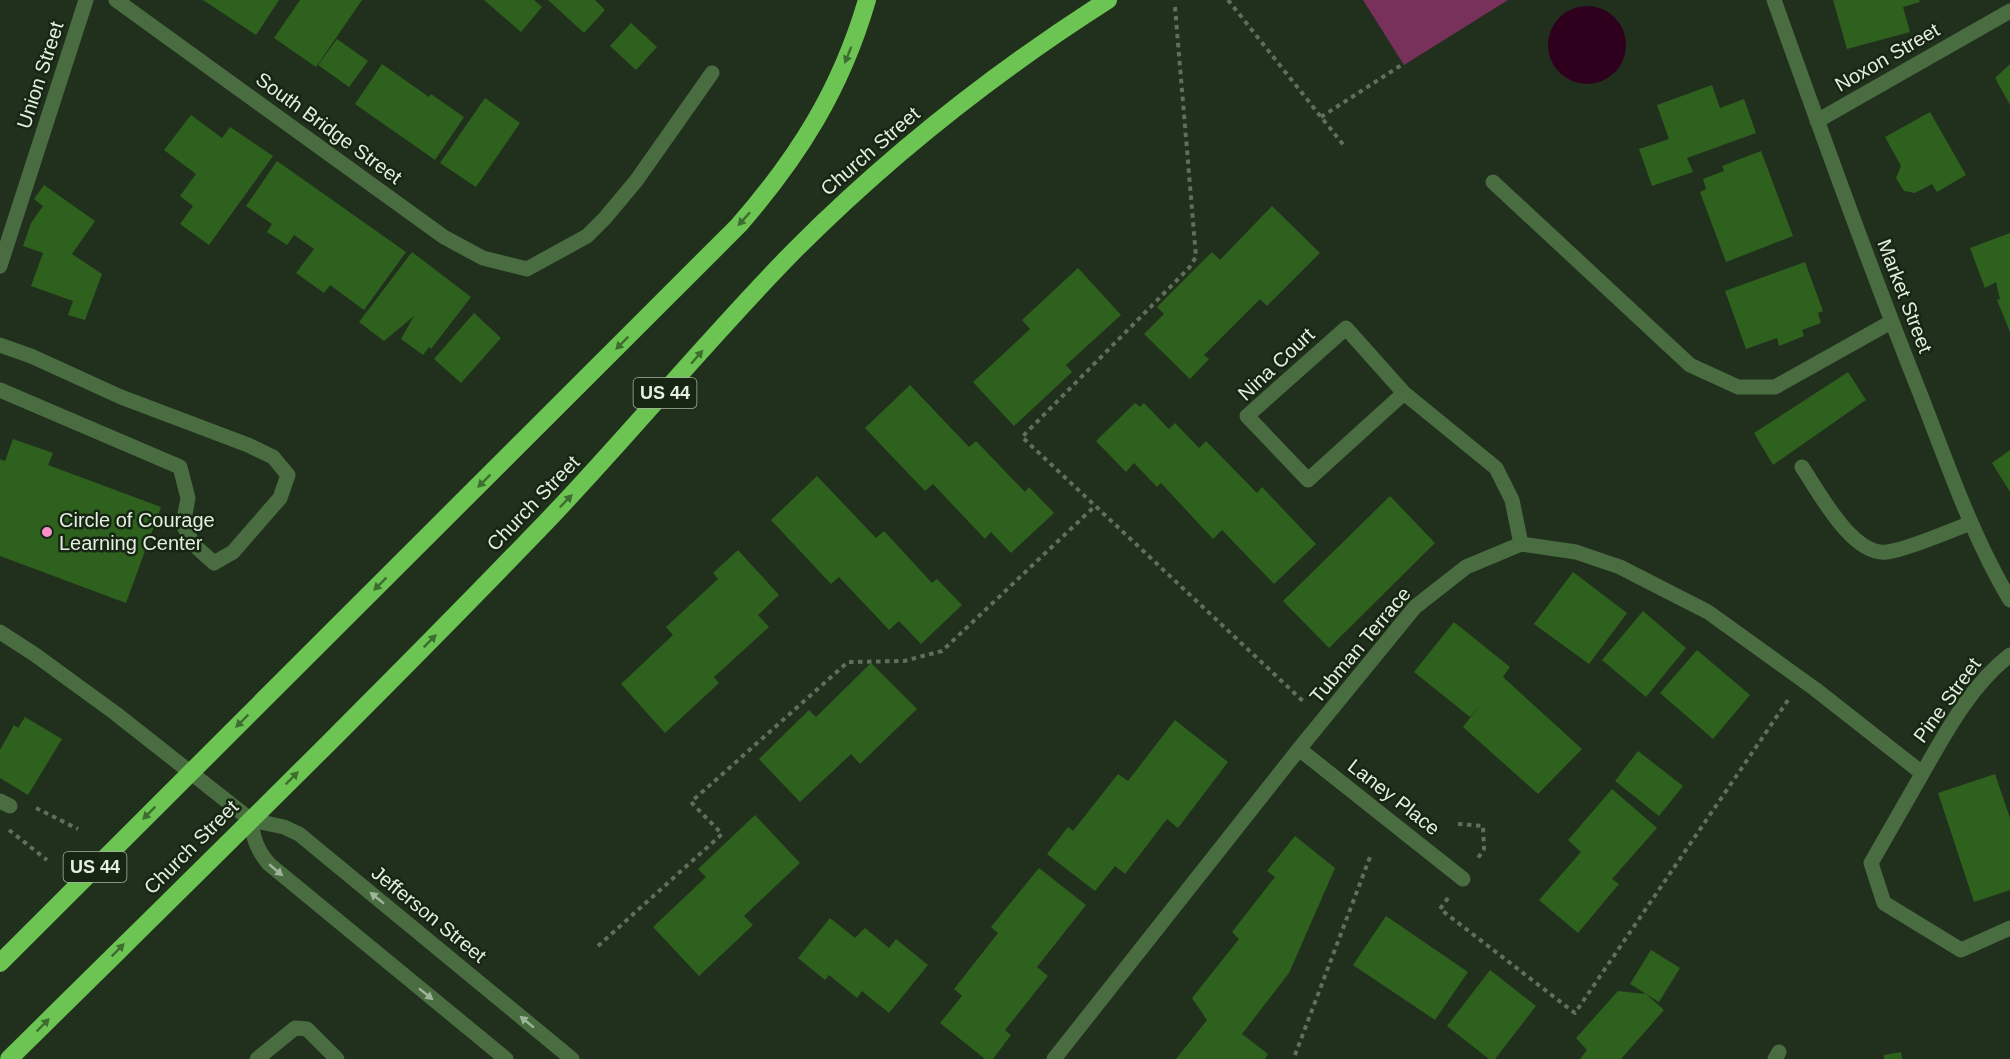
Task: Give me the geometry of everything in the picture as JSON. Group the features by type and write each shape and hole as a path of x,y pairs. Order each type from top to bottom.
{"highway":[{"name":"US 44","path":"0,963 693,272 759,202 796,153 829,99 843,68 867,0"},
{"name":"Church Street","path":"9,1059 498,572 586,480 753,294 842,205 888,163 978,90 1108,0"}],"street":[{"name":"Union Street","path":"0,266 86,0"},
{"name":"South Bridge Street","path":"116,0 444,237 483,258 527,269 587,236 605,218 636,181 712,73"},
{"name":"Market Street","path":"1774,0 1891,322 1971,523 2004,576 2010,600"},
{"name":"Noxon Street","path":"1817,121 2010,11"},
{"path":"1493,182 1690,365 1738,387 1775,387 1891,322"},
{"name":"Nina Court","path":"1404,393 1308,480 1247,416 1346,328 1404,393 1496,468 1512,500 1521,544"},
{"path":"0,345 31,356 121,397 248,445 273,457 288,475 280,498 233,552 214,563 194,545 183,525 188,498 180,467 0,390"},
{"path":"1802,466 1834,516 1859,543 1870,550 1886,552 1904,548 1971,523"},
{"path":"1521,544 1576,552 1620,567 1708,612 1802,680 1922,774"},
{"name":"Tubman Terrace","path":"1054,1059 1299,749 1415,607 1466,567 1521,544"},
{"name":"Jefferson Street","path":"0,632 79,686 250,820 284,826 299,834 572,1059"},
{"name":"Pine Street","path":"2010,655 1971,695 1944,735 1871,863 1884,903 1961,950 2010,928"},
{"name":"Laney Place","path":"1299,749 1463,879"},
{"path":"250,820 253,837 260,853 269,864 506,1059"},
{"path":"257,1059 295,1028 307,1029 337,1059"}],"path":[{"path":"1228,0 1345,147"},
{"path":"1175,7 1196,257 1189,268 1022,437 1323,720"},
{"path":"1322,117 1403,63"},
{"path":"598,946 722,834 691,802 848,662 903,661 942,651 1095,506"},
{"path":"1458,824 1483,826 1484,849 1440,909 1575,1013 1802,680"},
{"path":"30,806 78,829"},
{"path":"6,828 47,860"},
{"path":"1295,1055 1370,857"}],"shaded area":[{"path":"1363,0 1508,0 1404,65"},
{"path":"1587,6 1602,9 1619,23 1626,45 1623,60 1609,77 1587,84 1572,81 1555,67 1548,45 1551,30 1565,13"}],"building":[{"path":"203,0 279,0 256,35"},
{"path":"300,0 362,0 316,67 274,38"},
{"path":"484,0 534,0 542,7 521,32"},
{"path":"548,0 595,0 605,10 584,33"},
{"path":"1833,0 1919,0 1920,2 1903,7 1910,32 1847,49"},
{"path":"631,23 657,47 636,70 610,46"},
{"path":"337,39 368,61 349,87 318,65"},
{"path":"382,64 429,97 431,94 464,117 435,160 355,104"},
{"path":"2010,64 2010,105 1995,78"},
{"path":"1712,85 1720,108 1744,99 1756,133 1687,158 1693,172 1652,186 1639,149 1669,139 1657,105"},
{"path":"485,98 520,123 476,187 440,163"},
{"path":"1930,112 1966,175 1937,192 1932,184 1915,193 1904,191 1896,178 1901,166 1885,137"},
{"path":"191,115 222,138 230,127 273,156 209,245 180,224 193,206 180,196 196,174 164,150"},
{"path":"1761,151 1793,236 1726,262 1700,192 1706,189 1703,179 1724,171 1722,166"},
{"path":"277,161 406,252 364,310 330,285 324,293 296,273 314,249 294,235 287,245 267,232 272,224 246,206"},
{"path":"44,185 95,221 72,254 102,274 85,320 68,315 73,301 31,286 43,253 23,246 31,223 43,206 34,199"},
{"path":"1272,206 1320,253 1267,306 1260,299 1204,355 1209,359 1190,379 1144,334 1164,314 1157,307 1212,252 1220,260"},
{"path":"2010,233 2010,332 1997,300 2000,299 1996,282 1985,288 1970,248"},
{"path":"412,252 471,297 431,349 429,347 423,355 401,339 414,316 384,341 359,322"},
{"path":"1805,262 1823,311 1818,313 1821,323 1802,330 1804,336 1779,346 1777,338 1746,349 1725,291"},
{"path":"1078,268 1121,315 1066,365 1072,372 1014,426 973,382 1030,329 1022,320"},
{"path":"474,313 501,338 461,383 434,359"},
{"path":"1848,372 1866,400 1773,465 1754,433"},
{"path":"910,385 969,447 976,441 1025,492 1029,487 1054,513 1011,553 991,532 985,539 933,484 925,491 865,428"},
{"path":"1135,403 1140,407 1144,403 1169,429 1175,423 1199,448 1206,441 1257,493 1262,487 1316,544 1274,584 1222,530 1213,539 1161,483 1157,487 1134,463 1126,472 1096,441"},
{"path":"13,439 53,453 48,465 161,507 126,603 0,556 0,459 5,461"},
{"path":"2010,450 2010,492 1992,463"},
{"path":"817,476 876,538 884,531 932,583 937,579 962,605 921,644 899,621 889,630 839,577 831,584 771,520"},
{"path":"1390,496 1435,543 1329,648 1283,601"},
{"path":"738,550 779,595 758,615 769,627 714,677 719,683 665,733 621,684 673,635 666,627 718,579 713,573"},
{"path":"1573,572 1627,613 1589,664 1534,624"},
{"path":"1643,611 1686,648 1646,697 1602,660"},
{"path":"1454,622 1510,667 1503,677 1582,749 1538,794 1463,727 1481,704 1470,717 1414,672"},
{"path":"1697,650 1750,695 1713,739 1660,693"},
{"path":"871,663 917,709 860,764 851,754 800,802 759,759 809,710 816,717"},
{"path":"25,717 62,739 28,795 0,778 0,750 14,725 18,728"},
{"path":"1175,720 1228,762 1178,828 1167,819 1125,874 1115,866 1095,891 1047,854 1068,827 1073,831 1118,774 1128,781"},
{"path":"1638,751 1683,786 1659,816 1615,781"},
{"path":"1995,774 2010,818 2010,890 1974,902 1938,793"},
{"path":"1612,789 1657,828 1612,879 1619,884 1578,933 1539,900 1581,852 1568,840"},
{"path":"755,815 800,863 744,916 753,925 699,976 653,927 706,877 698,869"},
{"path":"1295,836 1335,868 1289,973 1242,1034 1268,1054 1265,1059 1176,1059 1207,1020 1192,998 1239,939 1232,932 1275,877 1267,871"},
{"path":"1039,868 1086,905 1037,967 1048,976 1005,1030 1011,1035 993,1059 985,1059 940,1023 962,996 954,989 998,933 991,927"},
{"path":"1386,916 1468,972 1435,1020 1353,965"},
{"path":"830,918 855,938 865,928 889,948 896,939 928,965 889,1013 862,991 857,998 829,975 825,980 798,958"},
{"path":"1651,950 1680,968 1659,1002 1630,984"},
{"path":"1490,970 1536,1006 1495,1059 1489,1059 1447,1026"},
{"path":"1618,991 1646,994 1664,1010 1621,1059 1580,1059 1587,1050 1576,1038"},
{"path":"1901,1052 1902,1059 1884,1059 1884,1055"}],"place":[{"name":"Circle of Courage Learning Center","path":"47,532"}]}
